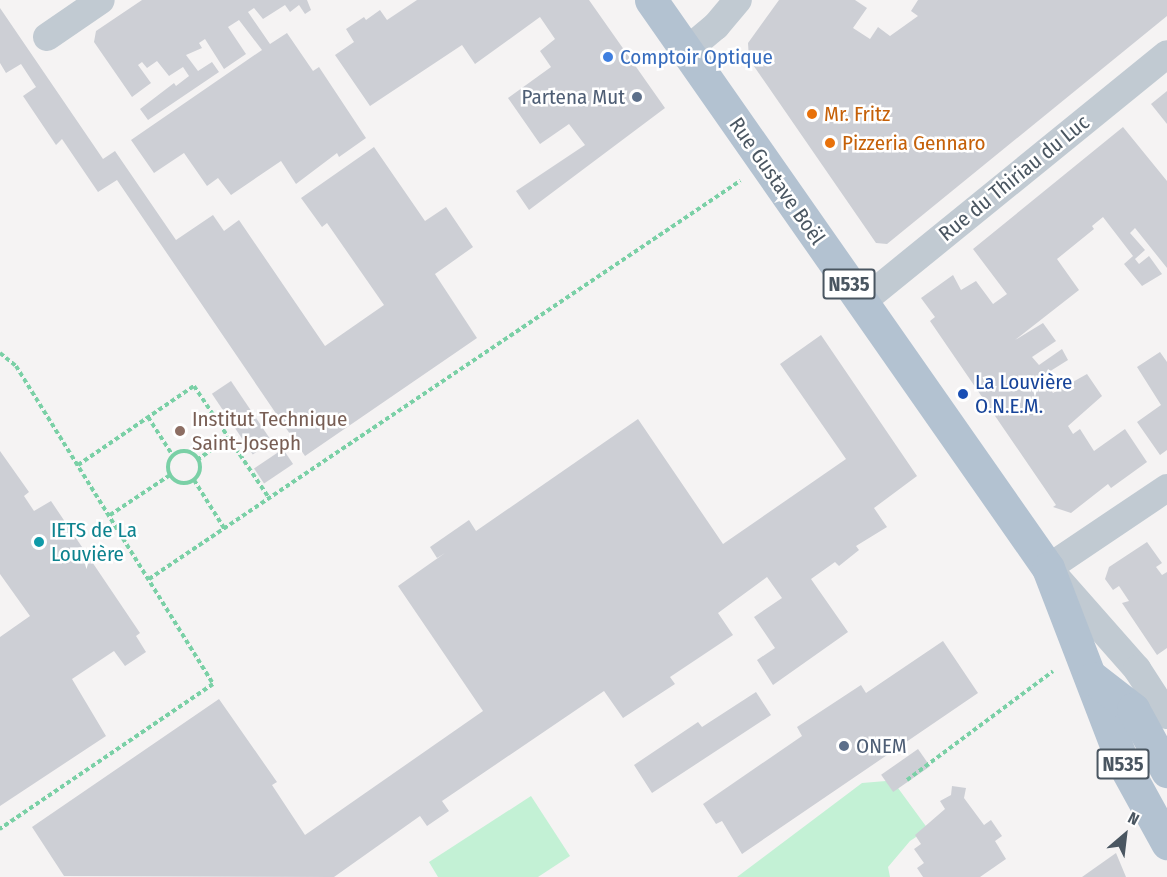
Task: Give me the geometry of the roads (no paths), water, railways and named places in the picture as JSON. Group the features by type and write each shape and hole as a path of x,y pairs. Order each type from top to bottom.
{"main road":[{"name":"Rue Gustave Boël","path":"651,0 1048,568 1087,664 1122,761 1167,843"},
{"name":"Rue Gustave Boël","path":"1087,664 1133,709 1167,771"}],"street":[{"path":"47,37 100,0"},
{"path":"687,51 716,26 738,0"},
{"name":"Rue du Thiriau du Luc","path":"862,302 1167,54"},
{"path":"1048,568 1167,488"},
{"name":"Rue Gustave Boël","path":"1048,568 1137,669 1167,715"}],"place":[{"name":"Comptoir Optique","path":"608,57"},
{"name":"Partena Mut","path":"637,97"},
{"name":"Mr. Fritz","path":"812,114"},
{"name":"Pizzeria Gennaro","path":"830,143"},
{"name":"La Louvière O.N.E.M.","path":"963,394"},
{"name":"Institut Technique Saint-Joseph","path":"180,431"},
{"name":"IETS de La Louvière","path":"39,542"},
{"name":"ONEM","path":"844,746"}]}
